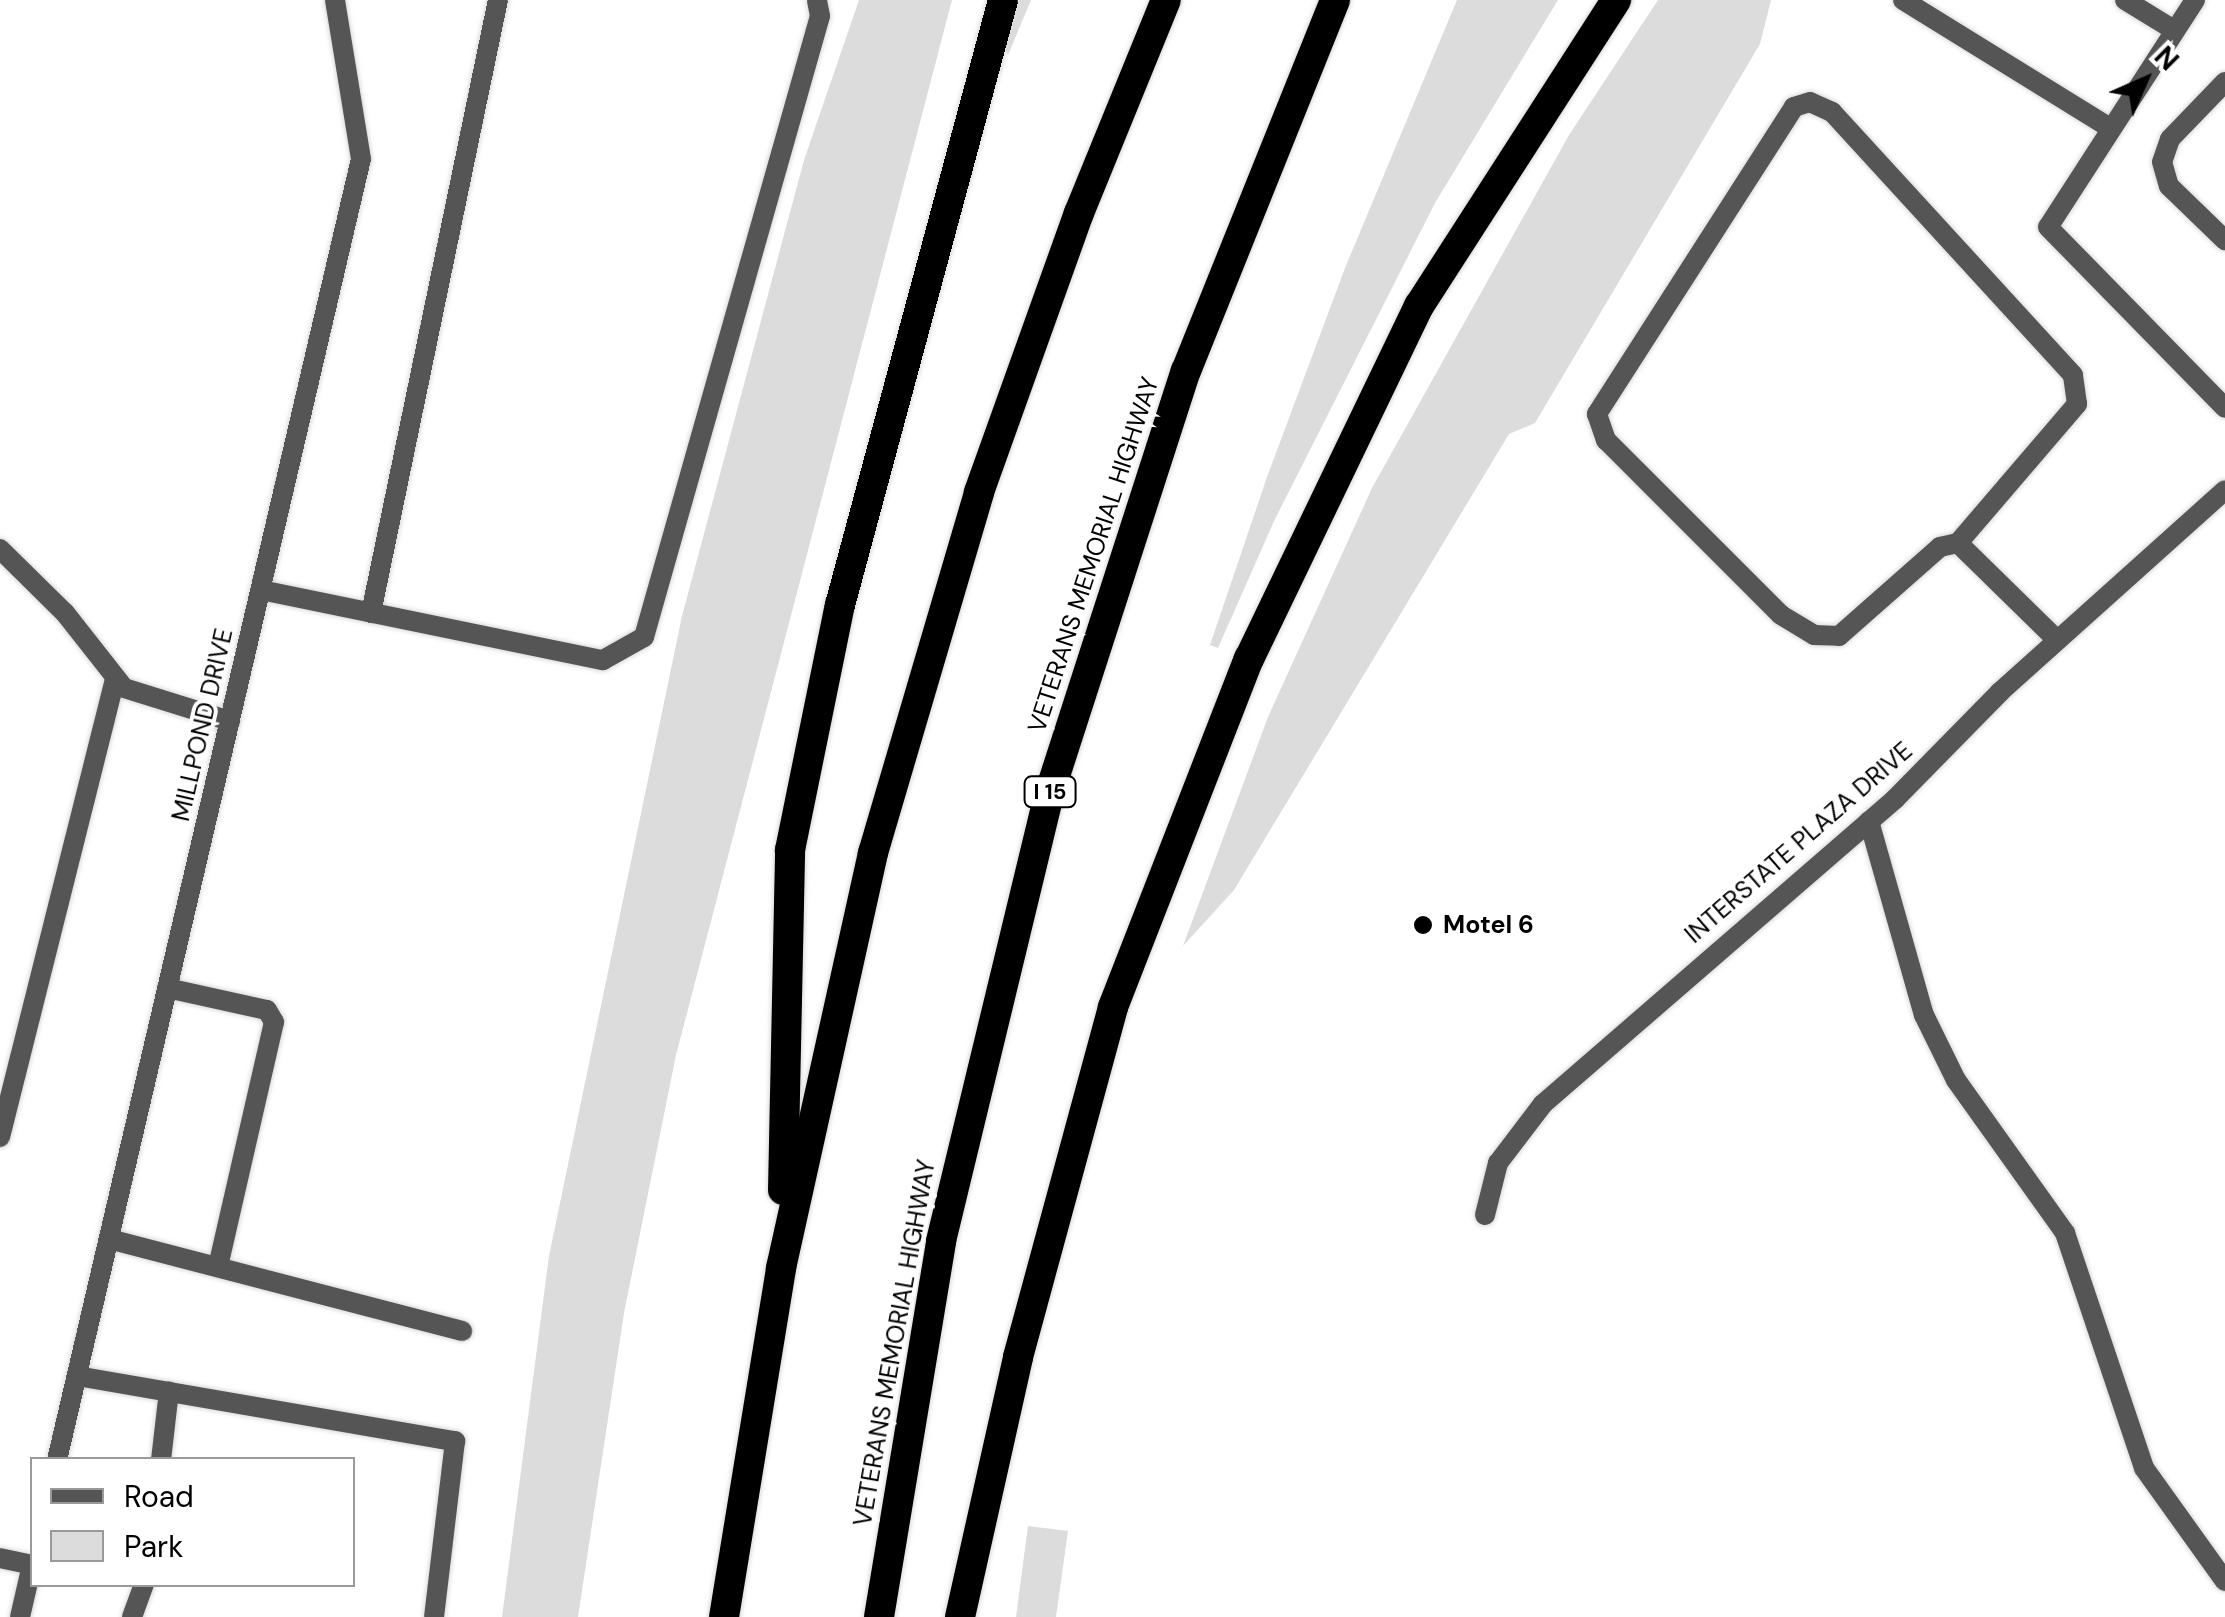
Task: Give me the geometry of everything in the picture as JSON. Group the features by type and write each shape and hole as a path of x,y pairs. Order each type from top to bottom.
{"highway":[{"path":"781,1268 790,850 840,605 1003,0"},
{"path":"724,1617 781,1268 864,889 924,672 1028,352 1166,0"},
{"name":"VETERANS MEMORIAL HIGHWAY","path":"878,1617 941,1241 1046,806 1186,371 1336,0"},
{"path":"960,1617 1018,1356 1113,1006 1248,660 1419,306 1616,0"}],"street":[{"name":"MILLPOND DRIVE","path":"58,1457 361,158 334,0"},
{"path":"372,612 498,0"},
{"path":"260,590 603,660 644,637 820,16 817,0"},
{"path":"1903,0 2109,127"},
{"path":"2125,0 2174,30"},
{"path":"2194,0 2049,216 2052,234 2225,408"},
{"path":"2225,82 2170,140 2162,162 2169,186 2225,240"},
{"path":"1810,102 1832,112 2074,375 2077,404 1958,543 1940,547 1839,636 1814,635 1781,615 1606,440 1597,414 1794,107 1810,102"},
{"name":"INTERSTATE PLAZA DRIVE","path":"1485,1215 1488,1184 1522,1124 1694,967 1869,821 2057,640 2225,490"},
{"path":"1958,543 2057,640"},
{"path":"0,548 66,613 115,679 160,703 230,721"},
{"path":"0,1136 115,679"},
{"path":"1869,821 1924,1015 1956,1080 2065,1234 2144,1468 2225,1580"},
{"path":"167,988 266,1010 274,1022 218,1267"},
{"path":"109,1238 462,1331"},
{"path":"77,1376 455,1441 434,1617"},
{"path":"160,1457 170,1392"},
{"path":"0,1558 30,1565"},
{"path":"20,1617 30,1574"},
{"path":"132,1617 143,1587"}],"green space":[{"path":"859,0 952,0 676,1055 624,1313 578,1617 502,1617 549,1256 682,616 804,160"},
{"path":"1019,0 1031,0 1008,55 1004,47"},
{"path":"1457,0 1558,0 1435,203 1275,519 1218,648 1210,645 1345,268"},
{"path":"1658,0 1771,0 1760,44 1535,423 1509,434 1234,890 1183,946 1268,717 1372,488 1569,135"},
{"path":"1028,1526 1068,1531 1056,1617 1016,1617"}],"place":[{"name":"Motel 6","path":"1423,925"}]}
